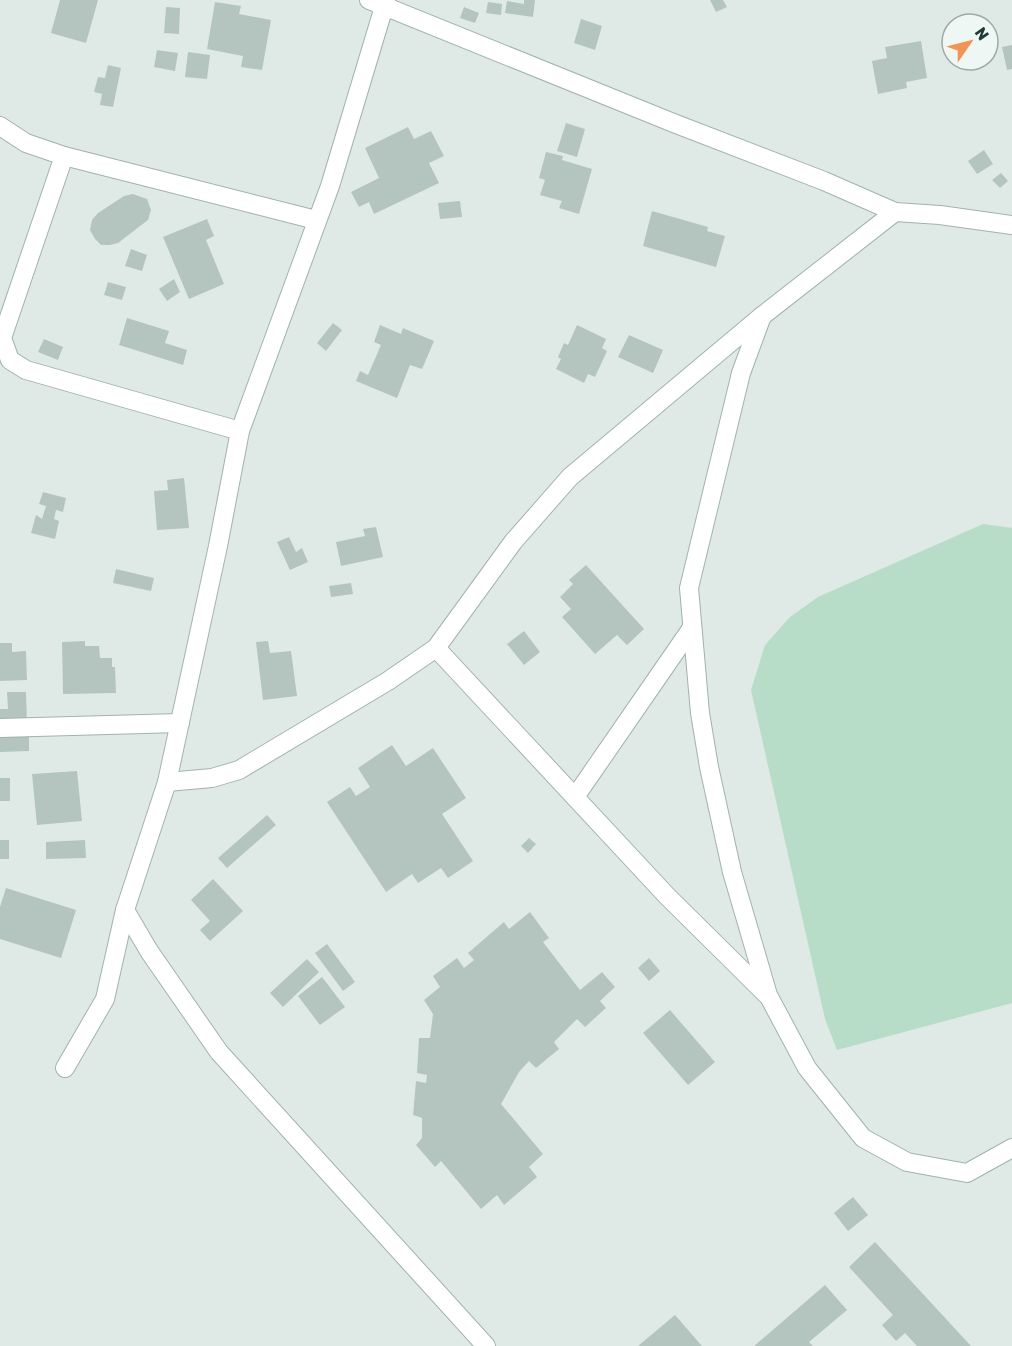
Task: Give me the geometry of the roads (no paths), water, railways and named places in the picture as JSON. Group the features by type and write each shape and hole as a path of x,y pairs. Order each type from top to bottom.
{"street":[{"path":"65,1068 105,999 125,910 167,782 218,546 240,431 330,186 380,2 676,124 825,181 896,212 940,215 1011,229"},
{"path":"0,126 26,143 64,156 316,220"},
{"path":"64,156 2,338 10,360 26,370 240,431"},
{"path":"167,782 212,778 239,770 387,681 436,648 513,542 570,477 762,316 896,212"},
{"path":"762,316 741,373 689,588 700,713 709,767 732,872 768,996 807,1068 863,1138 907,1162 968,1173 1012,1148"},
{"path":"575,797 692,629"},
{"path":"436,648 667,896 768,996"},
{"path":"0,728 180,723"},
{"path":"125,910 149,951 219,1052 486,1346"}]}
